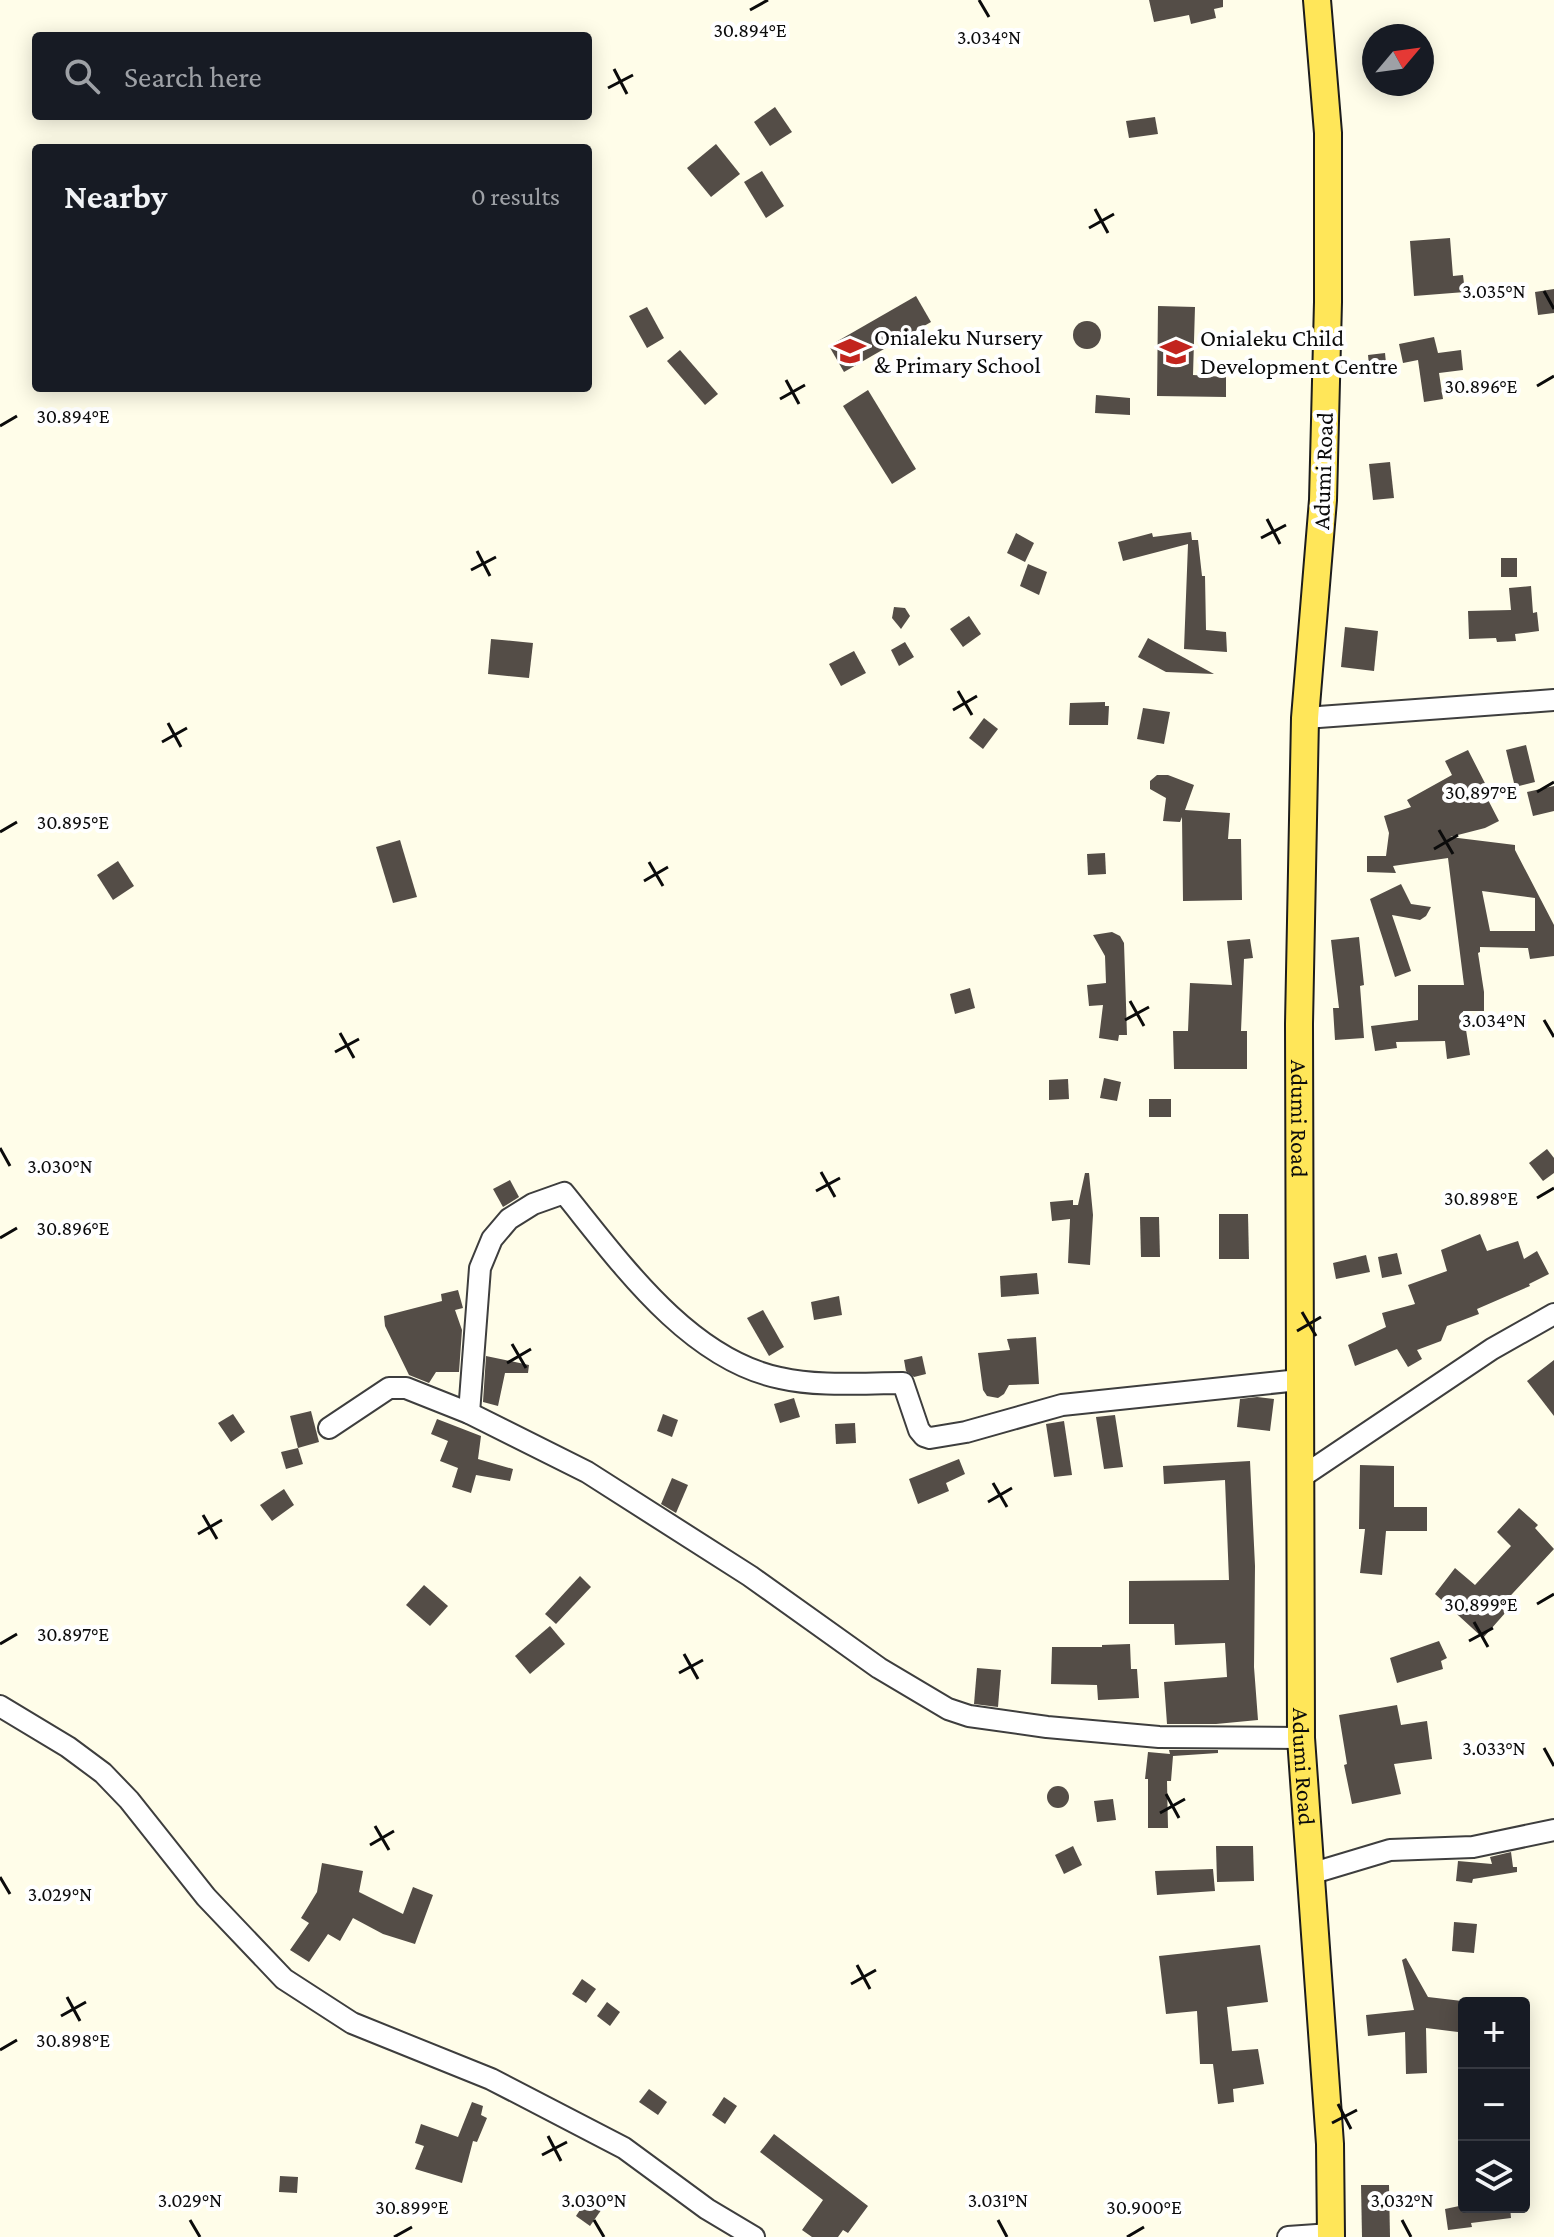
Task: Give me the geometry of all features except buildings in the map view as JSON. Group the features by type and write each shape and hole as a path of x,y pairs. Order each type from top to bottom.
{"main road":[{"name":"Adumi Road","path":"1317,0 1328,133 1328,317 1323,500 1305,718 1299,1024 1301,1738 1330,2144 1331,2235"}],"street":[{"path":"1305,718 1554,700"},
{"path":"469,1413 480,1268 492,1239 509,1219 533,1204 564,1193 654,1301 719,1352 750,1369 781,1379 903,1383 919,1430 930,1438 966,1432 1062,1405 1299,1380"},
{"path":"1300,1478 1492,1349 1554,1314"},
{"path":"329,1428 389,1388 406,1388 469,1413 587,1472 750,1576 879,1668 948,1709 969,1716 1159,1737 1301,1738"},
{"path":"0,1706 68,1747 103,1773 129,1800 206,1897 284,1979 352,2023 505,2086 624,2148 707,2209 754,2237"},
{"path":"1310,1874 1390,1850 1473,1847 1554,1830"},
{"path":"1288,2237 1331,2235"}],"place":[{"name":"Onialeku Nursery & Primary School","path":"850,351"},
{"name":"Onialeku Child Development Centre","path":"1176,352"}]}
